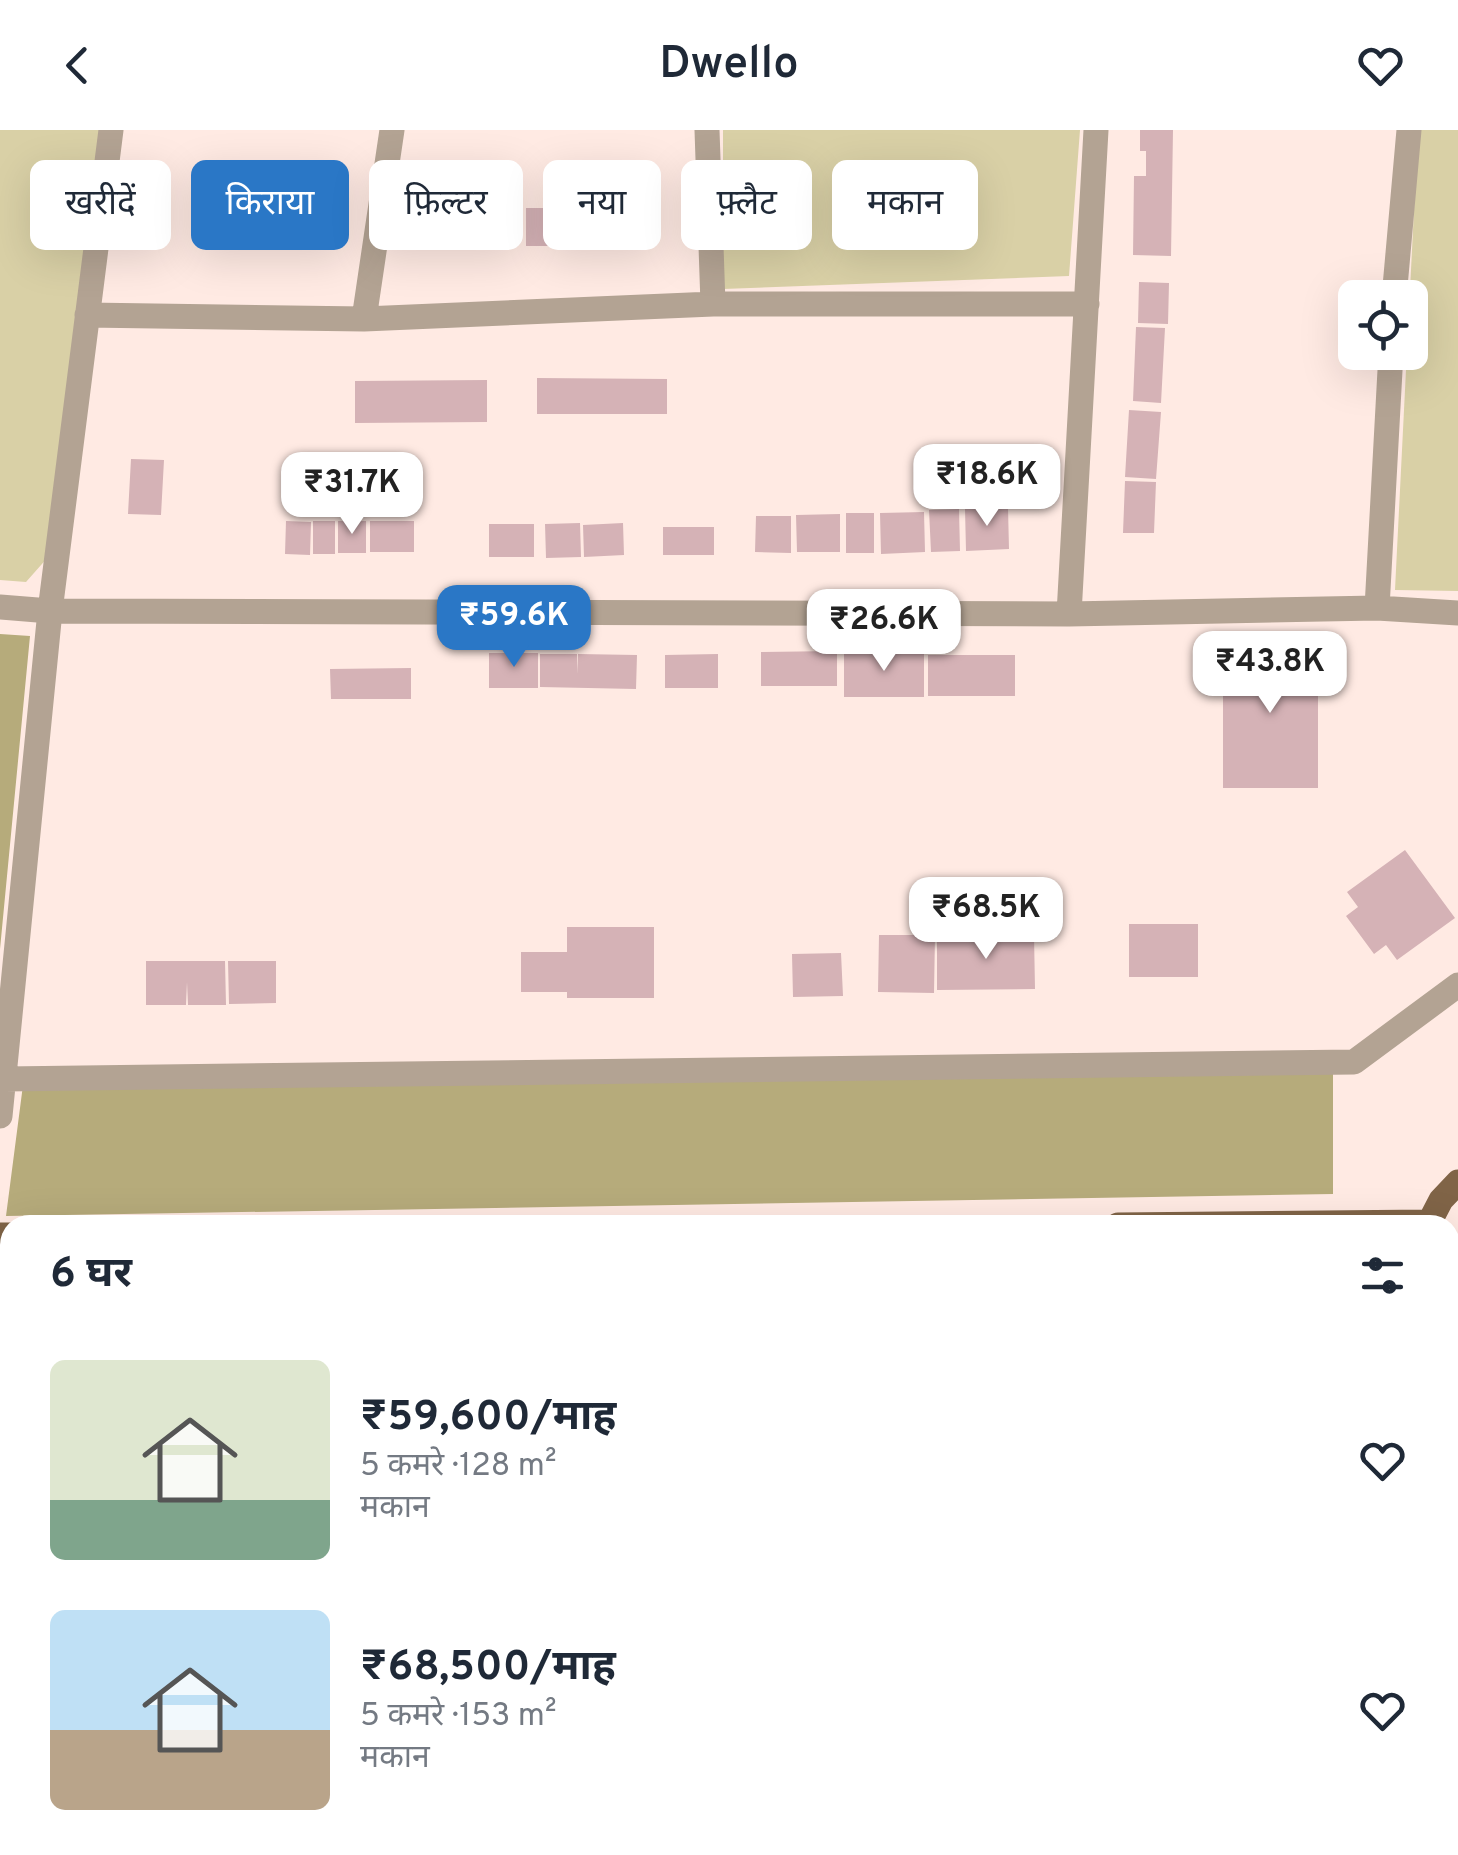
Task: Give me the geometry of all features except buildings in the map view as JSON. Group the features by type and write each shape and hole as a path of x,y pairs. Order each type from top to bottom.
{"main road":[{"path":"1434,1215 1458,1182"}],"street":[{"path":"0,1116 50,611 110,130"},
{"path":"364,319 392,130"},
{"path":"707,130 713,304"},
{"path":"1069,614 1096,130"},
{"path":"1396,280 1408,130"},
{"path":"87,315 364,319 713,304 1086,304"},
{"path":"1377,608 1390,370"},
{"path":"0,607 50,611 1069,614 1377,608 1458,613"},
{"path":"5,1079 1354,1062 1458,985"}],"shaded area":[{"path":"0,130 103,130 99,160 30,160 30,250 88,250 49,556 26,582 0,580"},
{"path":"723,130 1080,130 1069,276 723,289 723,250 812,250 812,160 723,160"},
{"path":"1418,130 1458,130 1458,591 1395,590 1406,370 1428,370 1428,280 1410,280"},
{"path":"0,634 30,636 0,949"},
{"path":"1333,1067 1333,1194 6,1215 23,1085"}]}
